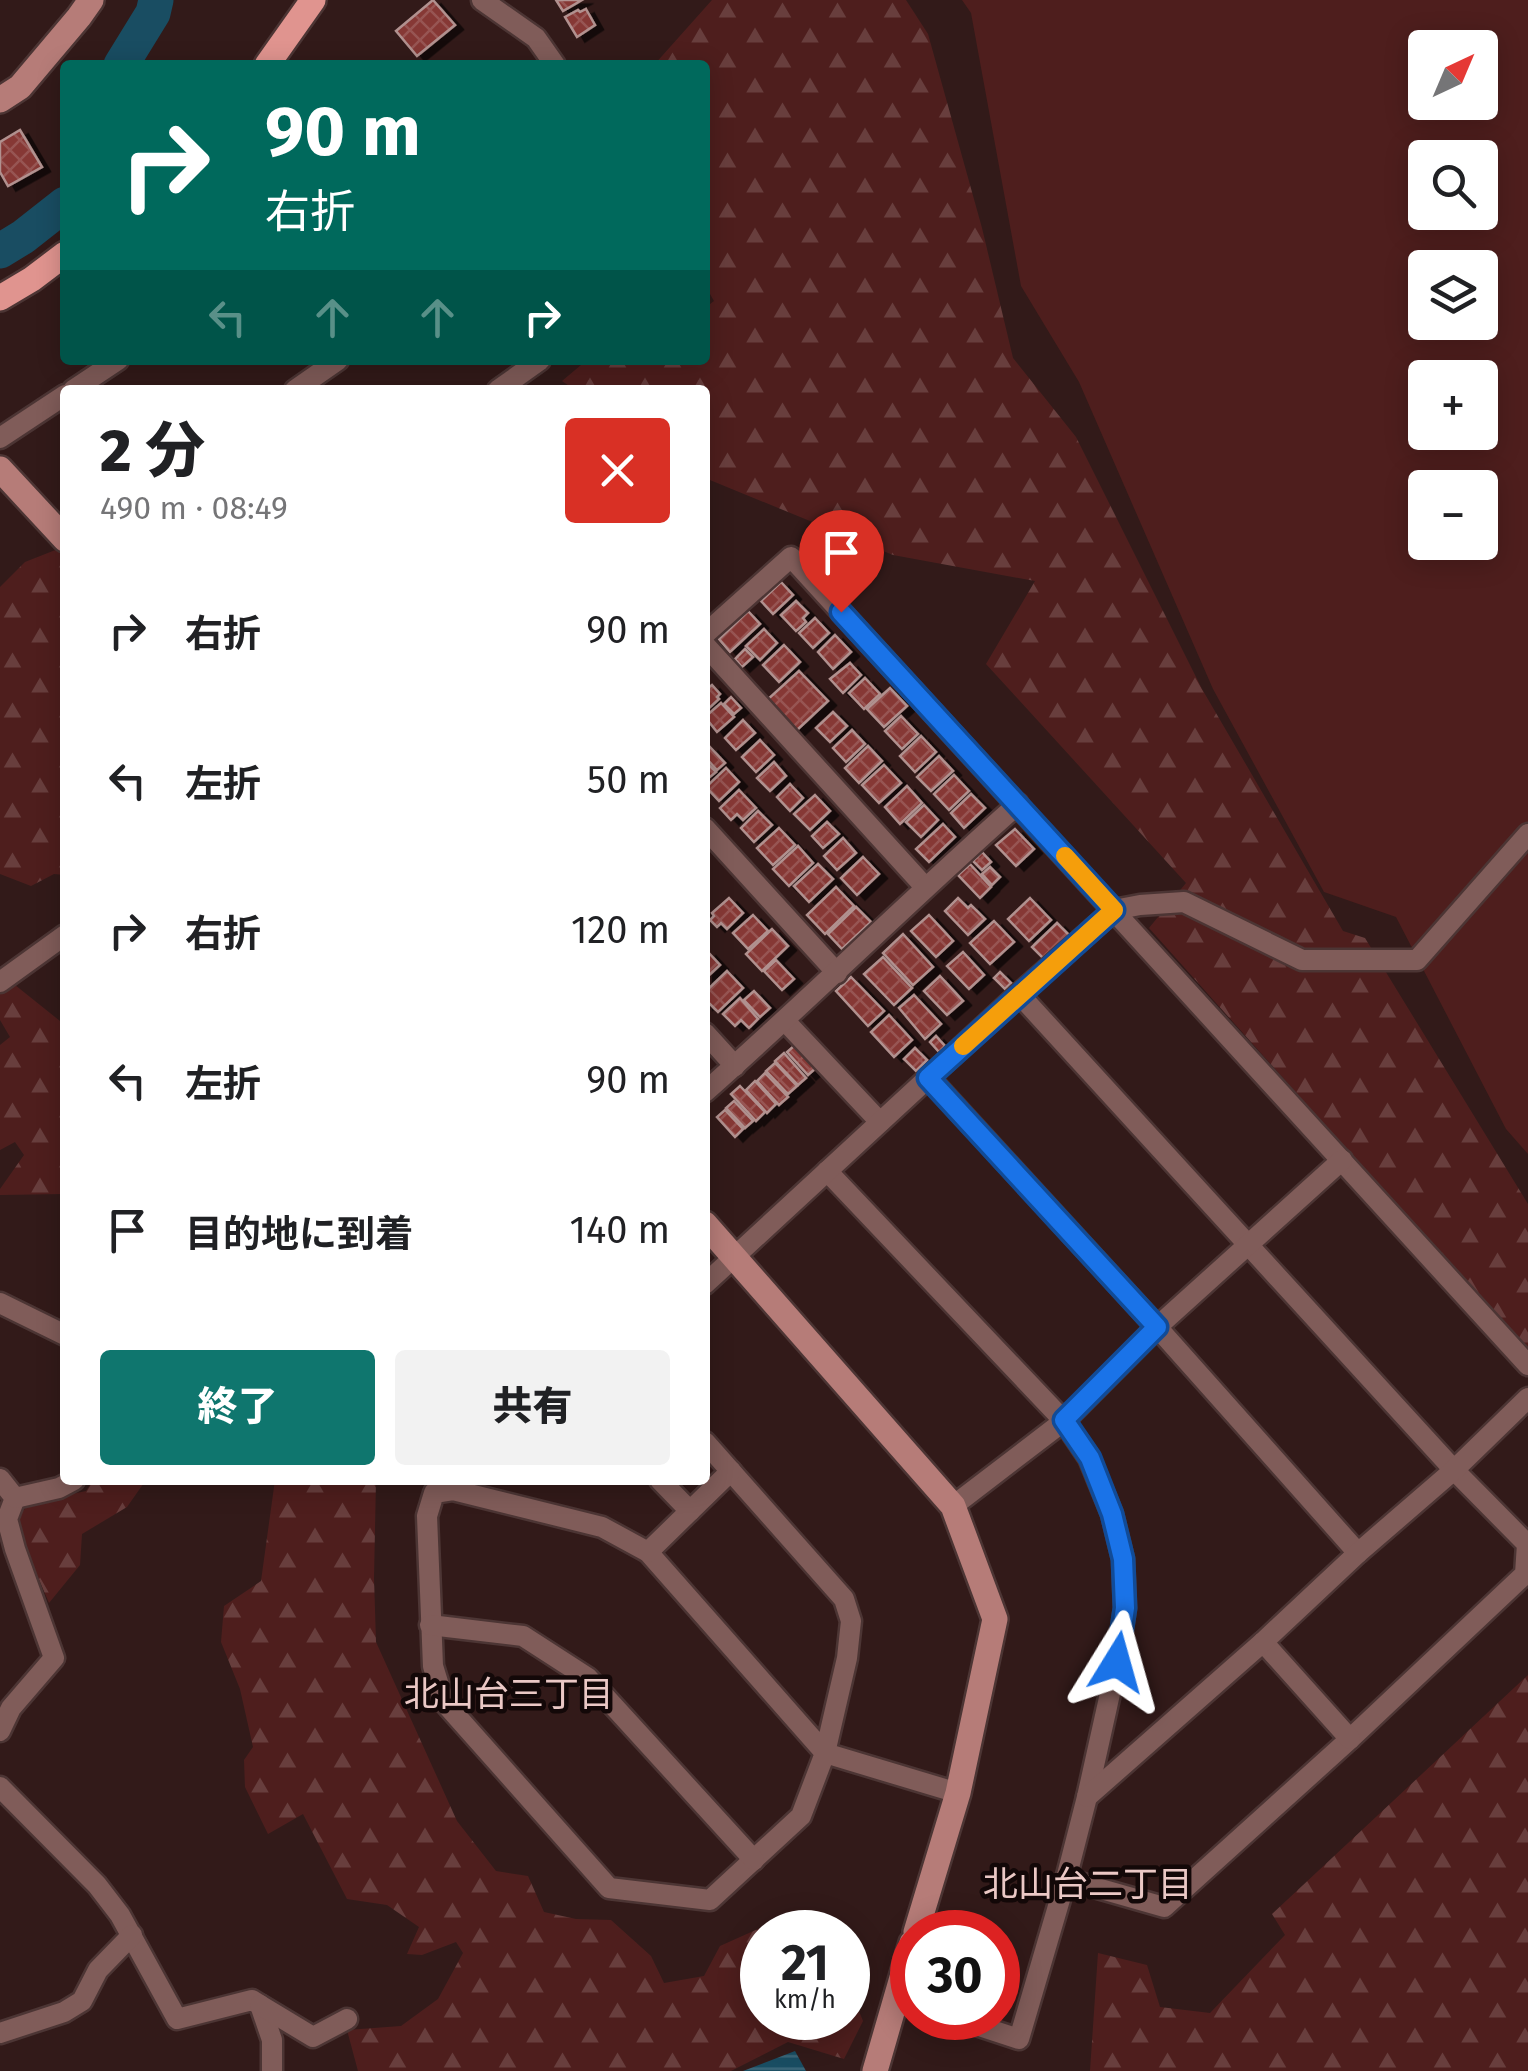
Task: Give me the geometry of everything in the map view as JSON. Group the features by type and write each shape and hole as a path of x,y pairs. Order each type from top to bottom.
{"main road":[{"path":"271,60 314,0"},
{"path":"0,298 60,258"}],"street":[{"path":"482,0 536,38 552,60"},
{"path":"0,100 20,87 80,6"},
{"path":"80,385 110,365"},
{"path":"302,385 331,365"},
{"path":"505,385 533,365"},
{"path":"0,438 60,398"},
{"path":"0,469 60,534"},
{"path":"710,630 791,557 1528,1364"},
{"path":"710,650 925,887"},
{"path":"710,1088 1018,804"},
{"path":"710,834 836,973"},
{"path":"710,1279 1114,910 1184,902 1302,960 1416,960 1528,834"},
{"path":"0,982 60,940"},
{"path":"1019,994 1454,1470 1527,1544 1525,1574 1164,1907 1066,1879"},
{"path":"785,1022 880,1122"},
{"path":"710,1038 735,1066"},
{"path":"928,1078 1358,1552"},
{"path":"952,1506 1064,1420 1157,1327 1342,1160"},
{"path":"828,1171 1064,1420 1090,1458 1112,1514 1123,1559 1125,1608 1120,1644 1087,1797 1020,2036"},
{"path":"710,1230 952,1506 995,1619 958,1793 923,1910"},
{"path":"0,1302 60,1332"},
{"path":"1087,1797 1264,1642 1528,1398"},
{"path":"710,1448 844,1599 851,1621 847,1658 825,1753 801,1816 710,1900 610,1888 444,1702 433,1666 427,1516 434,1494 453,1490 602,1527 648,1552 825,1753 958,1793"},
{"path":"648,1552 731,1471"},
{"path":"0,1479 15,1498"},
{"path":"15,1498 64,1485"},
{"path":"665,1485 690,1511"},
{"path":"0,1731 12,1708 54,1658 8,1557 7,1520 15,1498"},
{"path":"430,1626 522,1636 588,1678 754,1860"},
{"path":"1264,1642 1350,1738"},
{"path":"0,1787 98,1886 120,1915 177,2019 252,2000 313,2037 347,2019"},
{"path":"0,2033 64,2012 82,2001 98,1970 132,1936"},
{"path":"260,2004 272,2040 272,2071"},
{"path":"874,2071 890,2034"}],"green space":[{"path":"712,0 906,0 928,34 982,228 1013,358 1076,437 1202,689 1343,931 1365,938 1528,1204 1528,1352 1149,928 1186,883 986,664 1035,581 893,555 710,480 710,385 568,385 562,381 581,365 710,365 710,304 714,301 710,294 710,60 658,60"},
{"path":"962,0 1528,0 1528,1154 1506,1129 1396,917 1324,892 1213,689 1079,382 1021,286 971,13"},
{"path":"60,548 60,875 31,886 0,874 0,587 25,562"},
{"path":"15,985 60,1021 60,1194 0,1195 0,1189 24,1155 15,1142 0,1150 0,1045 10,1037 0,1020 0,993"},
{"path":"90,1485 142,1485 127,1507 82,1534 80,1565 49,1603 14,1521 30,1503 86,1491"},
{"path":"274,1485 376,1485 376,1642 457,1821 496,1871 528,1876 544,1912 576,1919 611,1920 651,1956 664,1983 704,1976 720,1946 740,1937 740,2040 854,2040 844,2059 788,2042 731,2071 358,2071 347,2030 401,2026 438,1999 463,1953 456,1942 422,1955 407,1954 419,1927 387,1905 347,1899 303,1814 268,1834 245,1787 244,1760 253,1747 240,1689 221,1642 224,1606 261,1581"},
{"path":"1528,1675 1528,2071 1090,2071 1098,1953 1147,1965 1160,2007 1210,2013 1285,1935 1272,1914"}],"water":[{"path":"795,2051 806,2071 743,2071"}],"building":[{"path":"433,0 455,25 417,56 396,31"},
{"path":"556,0 582,0 563,11"},
{"path":"586,9 595,25 577,37 565,17"},
{"path":"20,130 42,167 8,186 0,172 0,142"},
{"path":"781,582 793,595 773,614 761,601"},
{"path":"796,601 808,613 803,618 806,622 796,631 781,615"},
{"path":"748,611 760,624 730,652 719,639"},
{"path":"815,618 829,633 813,648 799,633"},
{"path":"764,629 777,643 760,660 746,646"},
{"path":"835,635 851,652 833,669 818,652"},
{"path":"784,645 800,662 779,682 763,665"},
{"path":"745,649 753,657 742,667 735,659"},
{"path":"850,663 861,675 843,693 830,679"},
{"path":"799,671 828,701 796,731 767,700"},
{"path":"865,678 880,694 864,709 849,693"},
{"path":"712,685 720,694 710,707"},
{"path":"890,688 907,706 884,727 867,709"},
{"path":"731,697 741,708 734,714 724,704"},
{"path":"721,703 734,717 717,732 710,723 710,713"},
{"path":"833,712 847,726 830,742 816,728"},
{"path":"901,716 918,734 902,749 885,731"},
{"path":"743,720 755,733 736,750 725,738"},
{"path":"852,730 865,744 846,762 833,748"},
{"path":"921,736 936,752 915,772 900,756"},
{"path":"760,740 774,755 756,772 742,757"},
{"path":"868,746 882,761 859,783 845,768"},
{"path":"710,747 725,763 717,770 710,762"},
{"path":"939,756 953,771 931,791 917,777"},
{"path":"774,762 786,776 770,791 757,778"},
{"path":"884,765 901,783 879,803 862,785"},
{"path":"726,768 739,782 719,801 710,791 710,783"},
{"path":"954,775 969,791 949,810 934,794"},
{"path":"790,784 803,798 790,811 777,797"},
{"path":"907,786 922,803 900,824 885,807"},
{"path":"739,790 756,808 743,820 737,814 731,820 720,808"},
{"path":"971,794 985,808 964,828 951,813"},
{"path":"815,795 830,811 810,830 794,814"},
{"path":"924,805 938,820 921,837 906,822"},
{"path":"758,811 772,825 754,842 741,828"},
{"path":"827,822 839,834 823,848 812,836"},
{"path":"943,824 955,837 929,862 916,849"},
{"path":"779,828 795,845 773,865 757,848"},
{"path":"1015,829 1034,849 1016,866 996,845"},
{"path":"843,838 856,853 837,870 824,856"},
{"path":"798,846 813,863 789,886 773,869"},
{"path":"982,852 991,862 982,870 973,861"},
{"path":"863,857 879,874 857,895 841,878"},
{"path":"818,864 833,879 809,902 794,886"},
{"path":"970,864 991,887 980,898 958,875"},
{"path":"990,867 1000,877 992,885 982,874"},
{"path":"836,887 854,906 825,934 807,915"},
{"path":"729,898 743,913 727,929 721,923 717,927 710,920 712,913"},
{"path":"958,898 985,919 968,935 945,911"},
{"path":"1030,898 1051,920 1029,941 1008,919"},
{"path":"856,907 871,922 842,949 828,934"},
{"path":"753,915 768,931 748,949 733,933"},
{"path":"929,915 953,941 936,957 911,931"},
{"path":"994,921 1014,942 990,964 970,943"},
{"path":"1057,923 1069,935 1044,959 1032,947"},
{"path":"772,929 788,946 762,971 746,954"},
{"path":"903,934 933,967 913,985 883,953"},
{"path":"963,952 984,975 969,989 947,966"},
{"path":"710,954 720,965 710,974"},
{"path":"883,957 912,988 894,1005 864,974"},
{"path":"776,960 794,979 782,990 764,971"},
{"path":"727,971 743,988 718,1012 710,1004 710,987"},
{"path":"1000,972 1011,983 1005,989 994,978"},
{"path":"940,976 963,1001 947,1015 924,991"},
{"path":"851,977 884,1011 868,1026 836,991"},
{"path":"754,991 770,1008 760,1017 744,1000"},
{"path":"914,995 941,1024 925,1039 899,1008"},
{"path":"740,998 758,1019 749,1028 741,1020 735,1026 723,1014"},
{"path":"889,1015 912,1040 894,1057 871,1032"},
{"path":"936,1036 945,1046 939,1052 930,1042"},
{"path":"795,1045 816,1068 808,1075 787,1052"},
{"path":"915,1048 927,1060 916,1071 904,1059"},
{"path":"784,1053 806,1078 798,1085 775,1061"},
{"path":"775,1063 797,1086 788,1094 766,1071"},
{"path":"765,1073 788,1097 779,1105 757,1081"},
{"path":"755,1081 776,1104 767,1113 746,1090"},
{"path":"740,1086 765,1112 756,1121 731,1094"},
{"path":"734,1101 753,1121 745,1128 726,1108"},
{"path":"725,1110 743,1129 735,1137 717,1117"}],"waterway":[{"path":"124,60 153,13 156,0"},
{"path":"0,251 60,208"}],"slow traffic":[{"path":"963,1046 1114,910 1065,856"}],"district":[{"name":"北山台三丁目","path":"509,1694"},
{"name":"北山台二丁目","path":"1088,1884"}],"route":[{"path":"841,612 1114,910 928,1078 1157,1327 1064,1420 1090,1458 1112,1514 1123,1559 1125,1608 1117,1662"}]}
